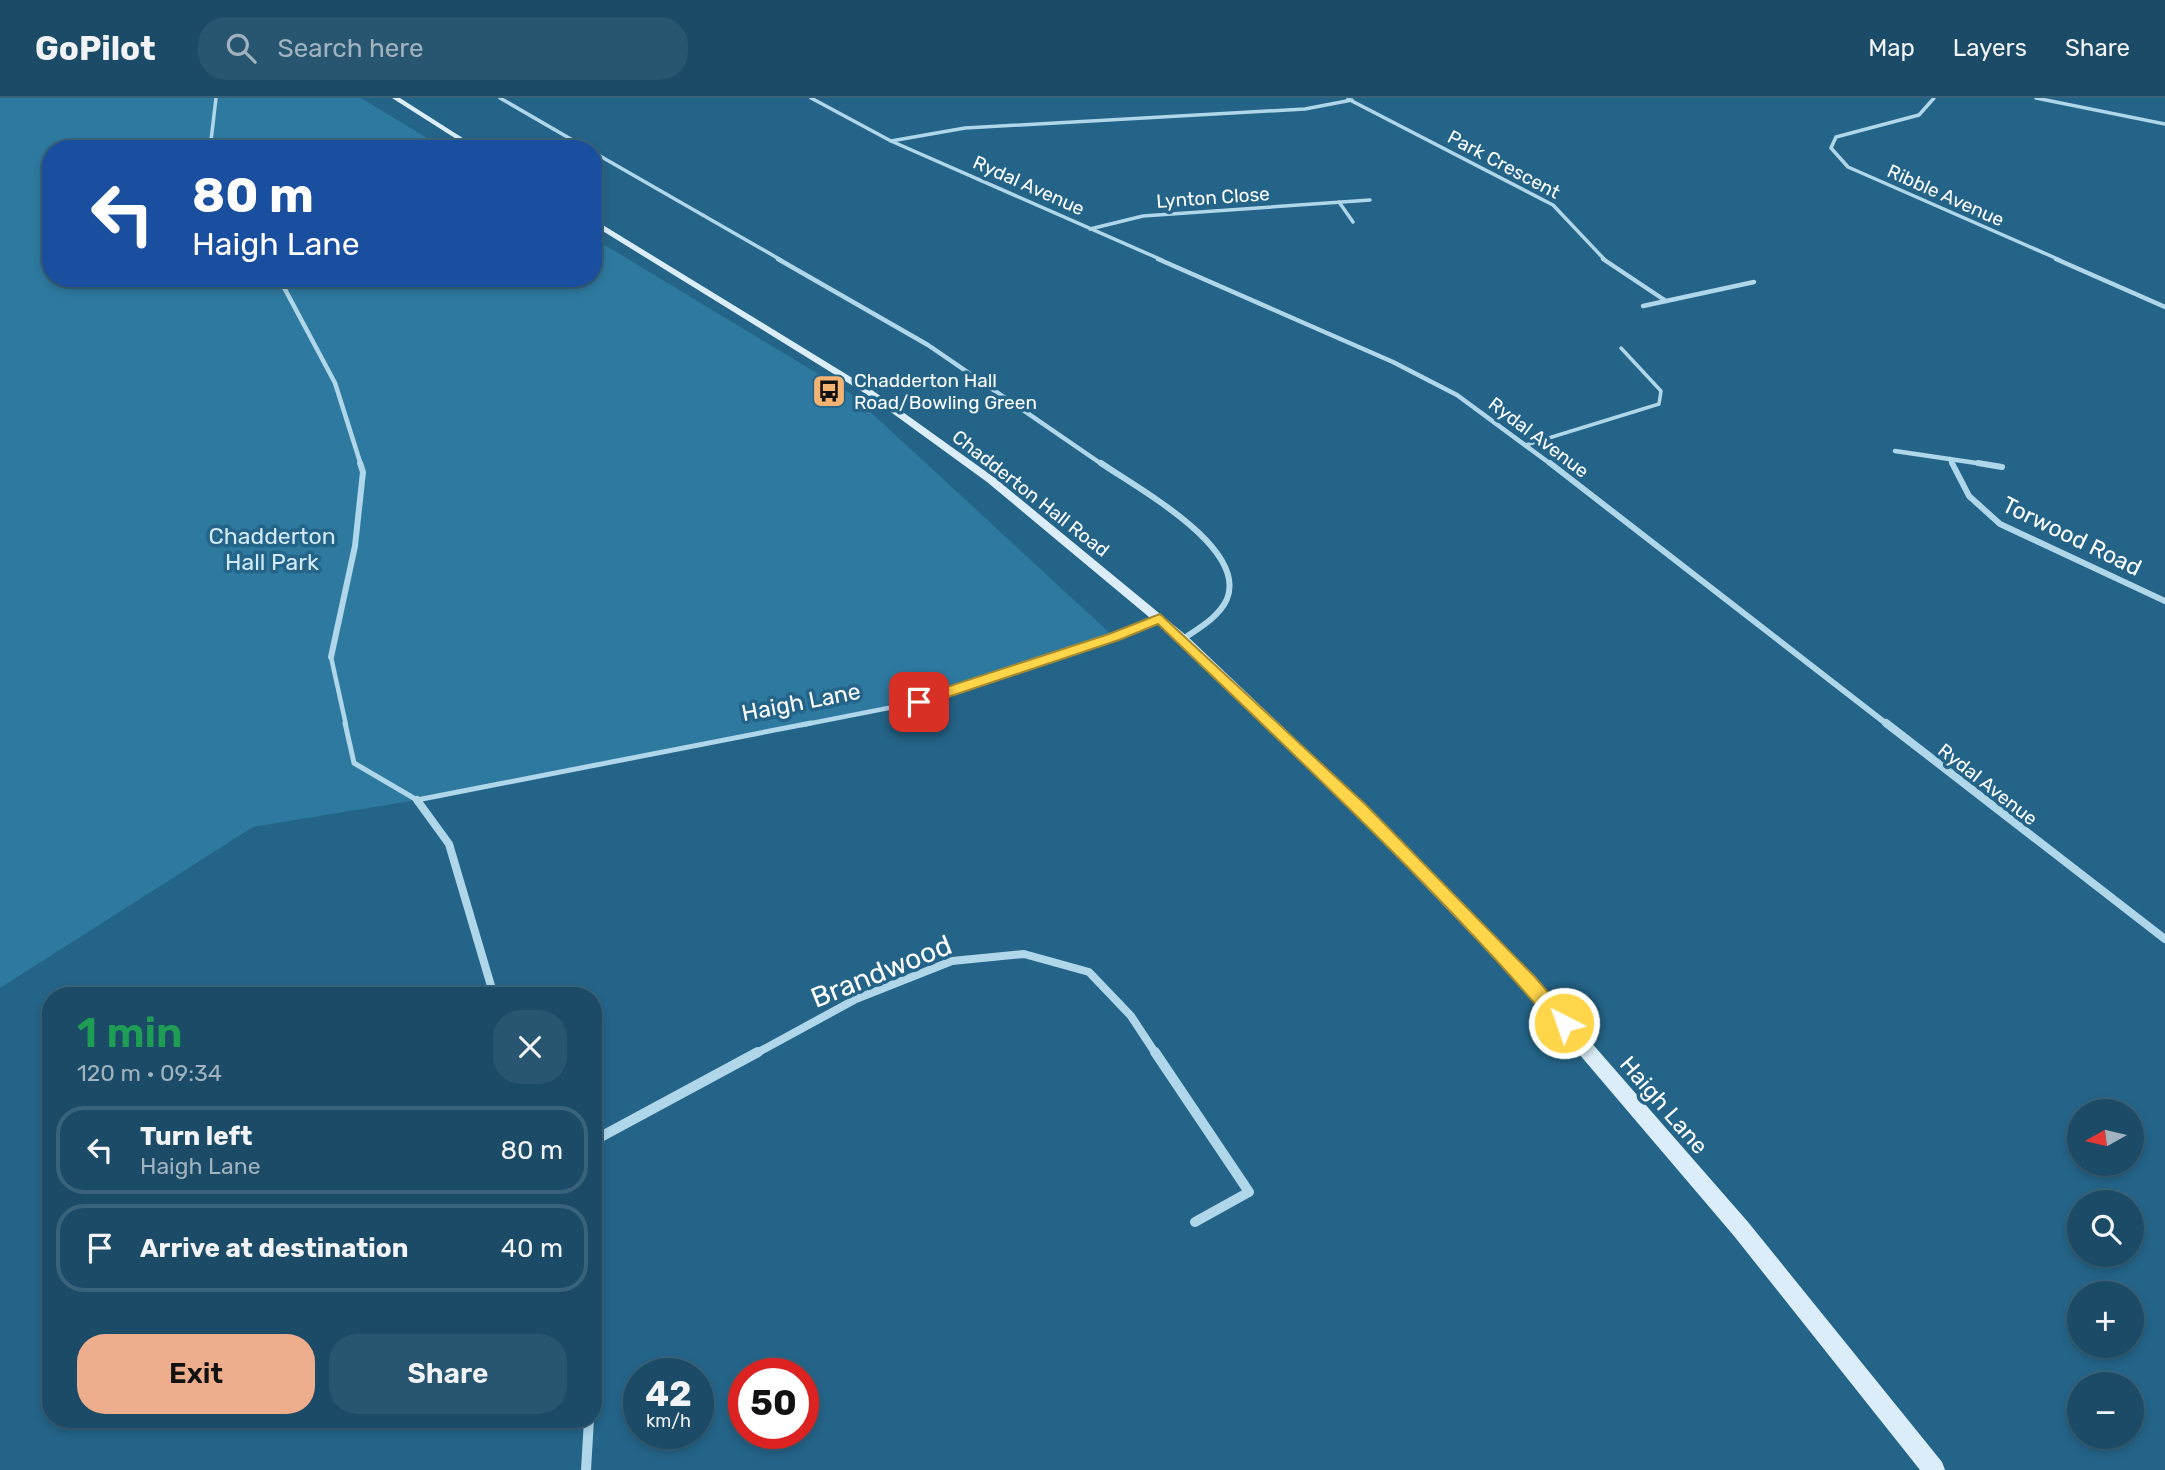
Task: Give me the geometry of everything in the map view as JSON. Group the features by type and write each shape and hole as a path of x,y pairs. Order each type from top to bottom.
{"main road":[{"path":"395,98 463,140"},
{"name":"Chadderton Hall Road","path":"602,227 869,392 991,480 1160,618"},
{"name":"Haigh Lane","path":"1160,618 1360,809 1528,982 1741,1229 1934,1470"}],"street":[{"path":"210,140 216,98"},
{"path":"500,98 572,140"},
{"name":"Rydal Avenue","path":"811,98 891,141 1393,362 1457,395 1527,445 2165,939"},
{"name":"Ribble Avenue","path":"1934,98 1919,115 1836,137 1831,148 1848,167 2165,307"},
{"path":"2036,98 2165,124"},
{"path":"891,141 965,128 1306,109 1349,99"},
{"name":"Park Crescent","path":"1349,99 1553,205 1571,219 1588,244 1612,266 1666,301"},
{"path":"602,157 928,345 1198,530 1217,552 1231,580 1228,600 1213,620 1183,639"},
{"name":"Lynton Close","path":"1090,229 1153,215 1370,200"},
{"path":"1339,202 1353,222"},
{"path":"1643,306 1754,282"},
{"path":"284,287 335,383 363,472 355,546 331,657"},
{"path":"1895,451 2001,467"},
{"name":"Torwood Road","path":"1950,459 1962,491 1976,507 2000,524 2165,601"},
{"path":"417,800 449,844 491,987"},
{"name":"Brandwood","path":"602,1136 856,999 952,961 1024,954 1089,972 1130,1016 1249,1192 1195,1222"},
{"path":"586,1470 588,1428"}],"lane":[{"path":"1527,445 1659,404 1661,391 1621,348"},
{"name":"Haigh Lane","path":"417,800 919,702 1114,637 1160,618"},
{"path":"331,657 354,763 417,800"}],"green space":[{"name":"Chadderton Hall Park","path":"0,98 361,98 430,140 42,140 42,287 602,287 602,243 850,393 1114,637 919,702 417,800 253,827 0,988"}],"place":[{"name":"Chadderton Hall Road/Bowling Green","path":"829,391"}],"route":[{"path":"919,702 1114,637 1160,618 1360,809 1528,982 1564,1023"}]}
